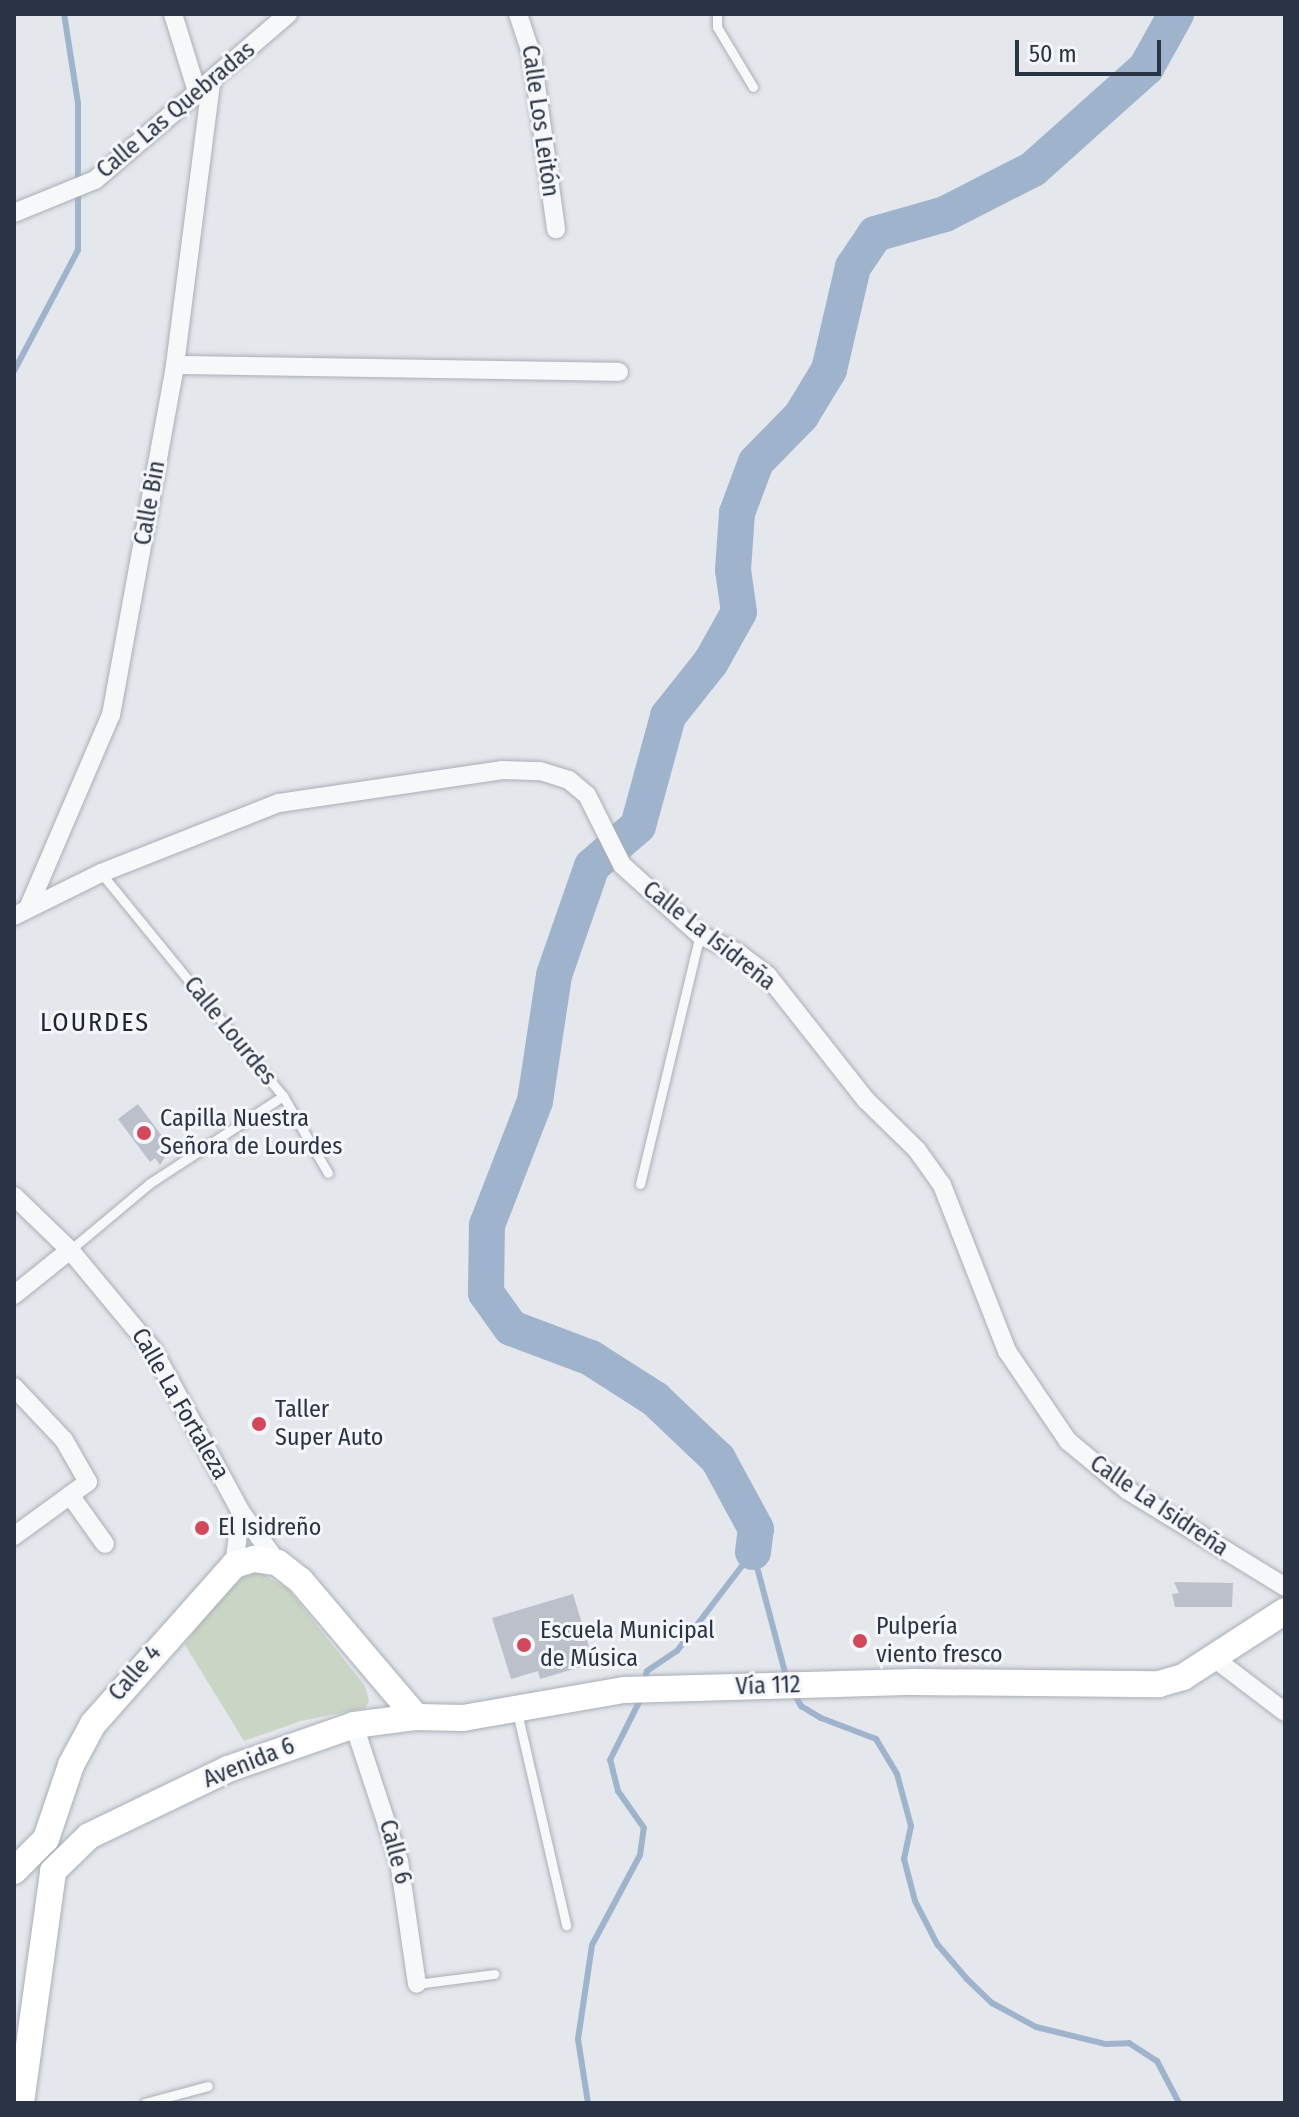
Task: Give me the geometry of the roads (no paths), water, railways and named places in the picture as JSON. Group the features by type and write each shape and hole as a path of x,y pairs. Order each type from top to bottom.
{"main road":[{"path":"255,1563 300,1580 416,1717"},
{"name":"Calle 4","path":"56,1816 71,1765 93,1724 255,1563"},
{"name":"Vía 112","path":"416,1717 446,1719 624,1690 816,1685 1159,1684 1214,1658 1285,1611"},
{"path":"354,1725 380,1706 378,1672"},
{"name":"Avenida 6","path":"89,1836 228,1769 354,1725 416,1717"},
{"path":"56,1816 65,1829 89,1836"},
{"path":"17,1869 41,1848 56,1816"},
{"path":"21,2103 50,1879 70,1851 89,1836"},
{"path":"17,1869 36,1866 50,1879"}],"street":[{"path":"173,14 204,89"},
{"name":"Calle Las Quebradas","path":"14,213 95,180 288,14"},
{"name":"Calle Los Leitón","path":"518,14 532,56 556,229"},
{"name":"Calle Bin","path":"21,911 111,715 175,365 204,89"},
{"path":"175,365 619,372"},
{"name":"Calle La Isidreña","path":"21,911 101,873 279,803 503,770 540,771 569,780 587,795 622,865 700,935 768,976 866,1100 917,1150 942,1185 1007,1351 1068,1441 1127,1490 1285,1587"},
{"name":"Calle La Fortaleza","path":"14,1196 70,1250 153,1350 241,1512 255,1563"},
{"path":"14,1295 70,1250"},
{"path":"14,1387 64,1440 88,1482 14,1536"},
{"path":"70,1495 105,1544"},
{"path":"241,1512 255,1563"},
{"path":"1214,1658 1285,1712"},
{"name":"Calle 6","path":"354,1725 399,1861 417,1984"}],"lane":[{"path":"717,14 717,27 753,87"},
{"name":"Calle Lourdes","path":"70,1250 150,1183 283,1096 101,873"},
{"path":"640,1184 700,935"},
{"path":"283,1096 328,1173"},
{"path":"517,1709 566,1925"},
{"path":"417,1984 494,1974"},
{"path":"145,2103 208,2086"}],"waterway":[{"path":"14,371 78,250 78,103 64,14"},
{"path":"753,1552 756,1529 718,1459 655,1399 591,1358 511,1328 486,1293 487,1225 535,1101 554,975 592,866 638,826 668,716 711,662 739,612 733,570 737,513 756,462 801,416 829,370 853,267 875,234 945,214 1033,169 1146,68 1176,14"},
{"path":"753,1552 787,1680"},
{"path":"644,1683 647,1671 677,1651 752,1553"},
{"path":"794,1693 801,1706 821,1718 876,1739 897,1774 911,1826 904,1859 915,1901 937,1944 967,1979 992,2003 1036,2027 1106,2044 1129,2043 1157,2061 1179,2103"},
{"path":"588,2103 578,2039 592,1945 640,1855 644,1828 618,1791 610,1760 641,1698"}],"place":[{"name":"Capilla Nuestra Señora de Lourdes","path":"144,1133"},
{"name":"Taller Super Auto","path":"259,1424"},
{"name":"El Isidreño","path":"202,1528"},
{"name":"Pulpería viento fresco","path":"860,1641"},
{"name":"Escuela Municipal de Música","path":"524,1645"}],"district":[{"name":"LOURDES","path":"95,1023"}]}
